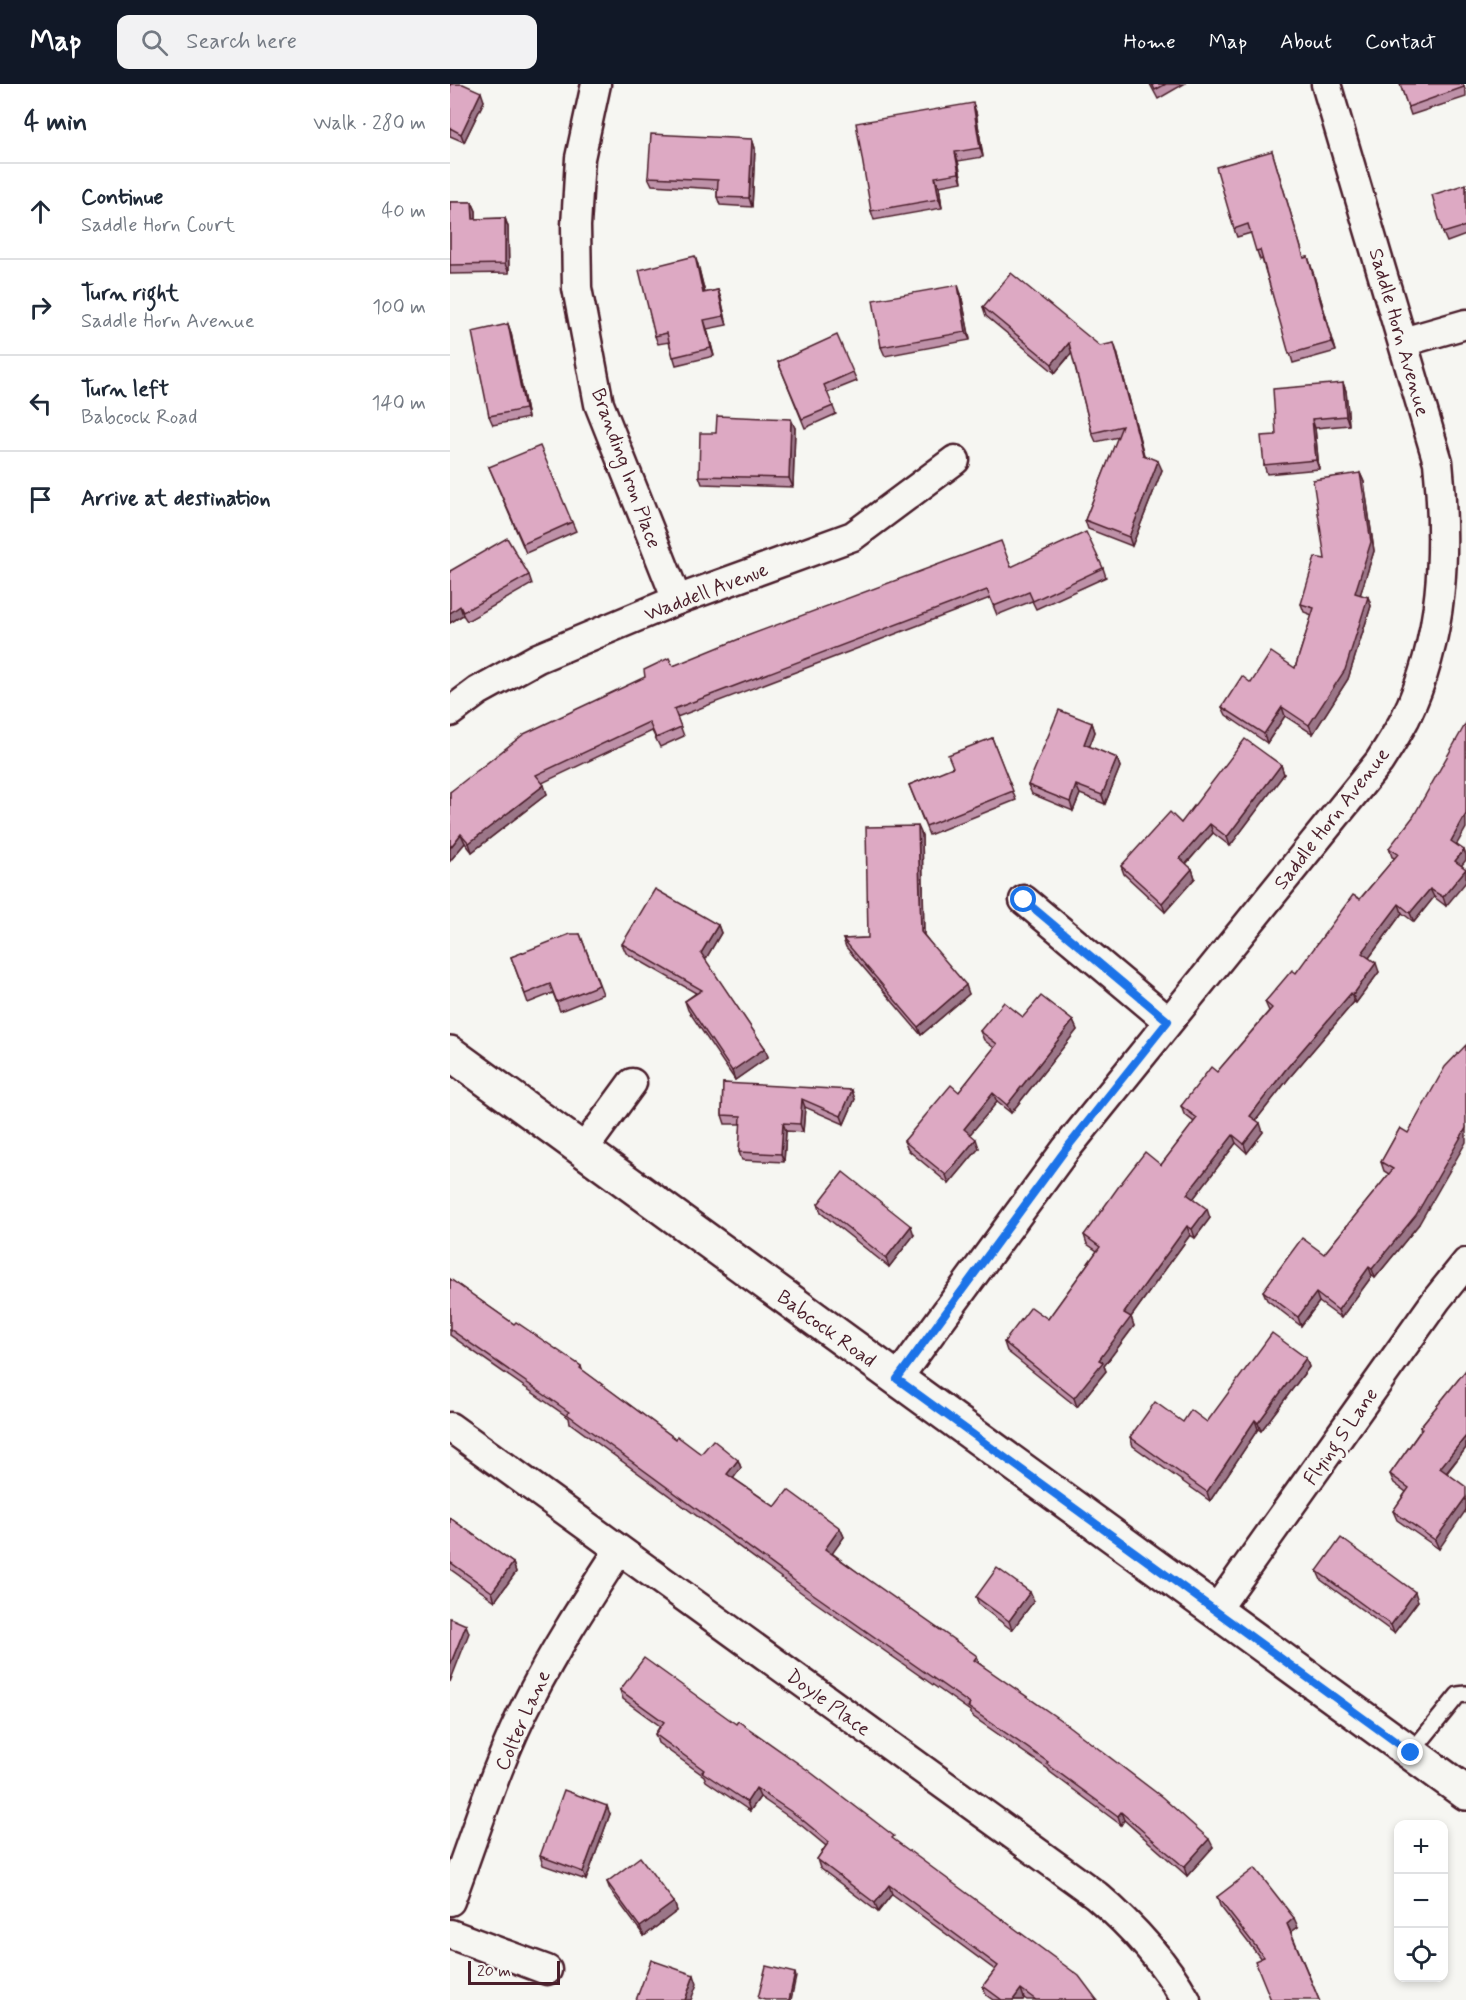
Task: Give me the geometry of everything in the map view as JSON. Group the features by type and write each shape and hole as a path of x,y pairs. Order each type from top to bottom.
{"street":[{"name":"Branding Iron Place","path":"596,84 580,158 576,226 579,300 599,404 677,600"},
{"name":"Saddle Horn Avenue","path":"897,1379 1066,1149 1379,762 1405,718 1422,674 1441,588 1444,517 1438,462 1326,84"},
{"path":"1403,342 1466,324"},
{"name":"Waddell Avenue","path":"450,712 478,691 538,658 677,600 853,536 955,460"},
{"path":"1024,900 1168,1021"},
{"name":"Babcock Road","path":"450,1053 1466,1793"},
{"path":"583,1150 632,1083"},
{"name":"Flying S Lane","path":"1216,1610 1437,1299 1466,1263"},
{"name":"Doyle Place","path":"450,1427 1096,1895 1130,1924 1173,1976 1186,2000"},
{"name":"Colter Lane","path":"450,1901 511,1739 530,1697 558,1645 618,1550"},
{"path":"450,1934 547,1970"}],"lane":[{"path":"1411,1753 1458,1695 1466,1694"}],"building":[{"path":"450,84 463,84 481,92 461,134 450,128"},
{"path":"1152,84 1166,84 1155,90"},
{"path":"1400,84 1463,84 1464,87 1408,107"},
{"path":"973,103 980,148 955,152 959,173 935,177 939,199 871,211 856,123"},
{"path":"651,134 752,139 749,198 717,197 718,180 648,177"},
{"path":"1272,151 1304,258 1308,257 1332,342 1289,354 1260,250 1256,251 1248,224 1234,229 1216,167"},
{"path":"1466,184 1466,226 1443,233 1432,195"},
{"path":"450,202 472,202 473,219 505,218 505,264 450,265"},
{"path":"695,256 703,293 718,290 724,316 704,320 711,348 673,357 667,333 655,336 639,270"},
{"path":"1011,273 1100,346 1114,343 1143,455 1158,461 1129,537 1085,520 1122,426 1092,433 1069,343 1052,364 983,307"},
{"path":"958,285 966,332 881,347 873,300"},
{"path":"508,324 525,409 489,416 472,332"},
{"path":"837,335 853,372 824,385 833,406 802,419 778,362"},
{"path":"1343,383 1346,416 1312,419 1316,460 1264,465 1261,436 1276,435 1273,389"},
{"path":"717,416 791,419 789,478 699,476 700,433 716,433"},
{"path":"540,446 572,522 523,544 489,467"},
{"path":"1360,473 1371,542 1355,593 1368,597 1345,670 1309,725 1282,707 1264,734 1222,707 1242,676 1251,683 1271,652 1295,668 1314,608 1301,604 1315,557 1325,559 1313,480"},
{"path":"1086,532 1103,568 1033,601 1029,592 994,606 987,590 674,709 681,727 656,738 649,722 536,775 544,785 469,843 461,834 450,848 450,792 524,734 645,677 644,670 669,658 673,666 1001,541 1011,567"},
{"path":"507,538 529,575 463,612 460,606 450,613 450,571"},
{"path":"1059,710 1092,723 1084,744 1117,758 1102,795 1076,785 1070,802 1028,785"},
{"path":"1466,723 1466,814 1451,841 1464,850 1455,861 1466,869 1443,897 1430,889 1410,913 1399,904 1362,953 1376,963 1353,995 1351,993 1286,1069 1250,1116 1260,1123 1244,1144 1233,1135 1187,1194 1207,1209 1192,1229 1187,1226 1124,1313 1131,1317 1099,1360 1103,1362 1074,1398 1004,1342 1031,1307 1048,1319 1100,1247 1084,1235 1119,1186 1145,1152 1161,1165 1197,1118 1181,1106 1211,1067 1217,1072 1272,1008 1265,1002 1292,970 1296,973 1353,895 1360,899 1398,854 1389,848 1413,817"},
{"path":"992,738 1013,791 926,826 909,785 953,767 948,755"},
{"path":"1245,739 1281,765 1227,837 1210,824 1180,858 1192,869 1162,903 1121,866 1170,812 1181,823"},
{"path":"918,826 921,932 966,985 918,1027 843,939 868,938 866,827"},
{"path":"655,889 718,925 701,953 765,1048 732,1071 685,1001 702,990 622,944"},
{"path":"570,934 580,934 599,985 557,1002 550,984 525,994 511,957"},
{"path":"1041,996 1073,1021 1007,1105 993,1093 964,1129 976,1139 946,1175 904,1141 951,1085 959,1092 997,1044 980,1031 1004,1002 1023,1017"},
{"path":"1466,1045 1466,1128 1416,1215 1372,1269 1369,1267 1338,1310 1316,1293 1298,1317 1263,1291 1302,1238 1324,1254 1393,1169 1381,1162 1400,1128 1408,1133 1445,1067"},
{"path":"723,1083 852,1090 841,1116 802,1099 800,1124 783,1123 781,1154 739,1152 741,1116 722,1115"},
{"path":"843,1172 911,1226 886,1258 818,1204"},
{"path":"450,1279 514,1324 516,1322 581,1366 580,1368 676,1439 677,1436 701,1454 713,1440 738,1460 727,1474 775,1507 788,1490 840,1528 825,1549 977,1656 974,1660 1062,1721 1162,1797 1209,1839 1184,1867 1121,1812 1118,1816 1047,1764 1048,1762 968,1707 970,1704 799,1584 567,1414 569,1412 450,1329"},
{"path":"1272,1333 1306,1358 1258,1423 1255,1420 1207,1492 1130,1437 1155,1402 1183,1422 1191,1410 1207,1422"},
{"path":"1466,1370 1466,1436 1440,1468 1466,1487 1466,1497 1435,1540 1393,1511 1409,1488 1390,1474 1422,1429 1420,1427"},
{"path":"450,1518 513,1563 492,1592 450,1562"},
{"path":"1341,1538 1415,1592 1391,1625 1317,1571"},
{"path":"997,1568 1030,1592 1009,1621 976,1597"},
{"path":"450,1618 466,1625 450,1665"},
{"path":"644,1658 736,1724 738,1721 809,1771 894,1836 892,1838 1079,1976 1097,2000 1036,2000 1021,1989 1013,2000 1002,2000 983,1986 998,1966 889,1885 875,1903 817,1859 829,1842 799,1817 756,1788 747,1802 702,1772 704,1770 655,1734 664,1722 620,1690"},
{"path":"564,1790 607,1806 583,1872 540,1856"},
{"path":"640,1857 674,1902 640,1927 607,1882"},
{"path":"1255,1868 1294,1918 1287,1924 1319,2000 1271,2000 1255,1961 1264,1957 1217,1897"},
{"path":"651,1960 694,1975 685,2000 636,2000"},
{"path":"766,1966 795,1973 789,2000 758,1998"}],"route":[{"path":"1024,900 1168,1021 1066,1149 897,1379 1411,1753"}]}
